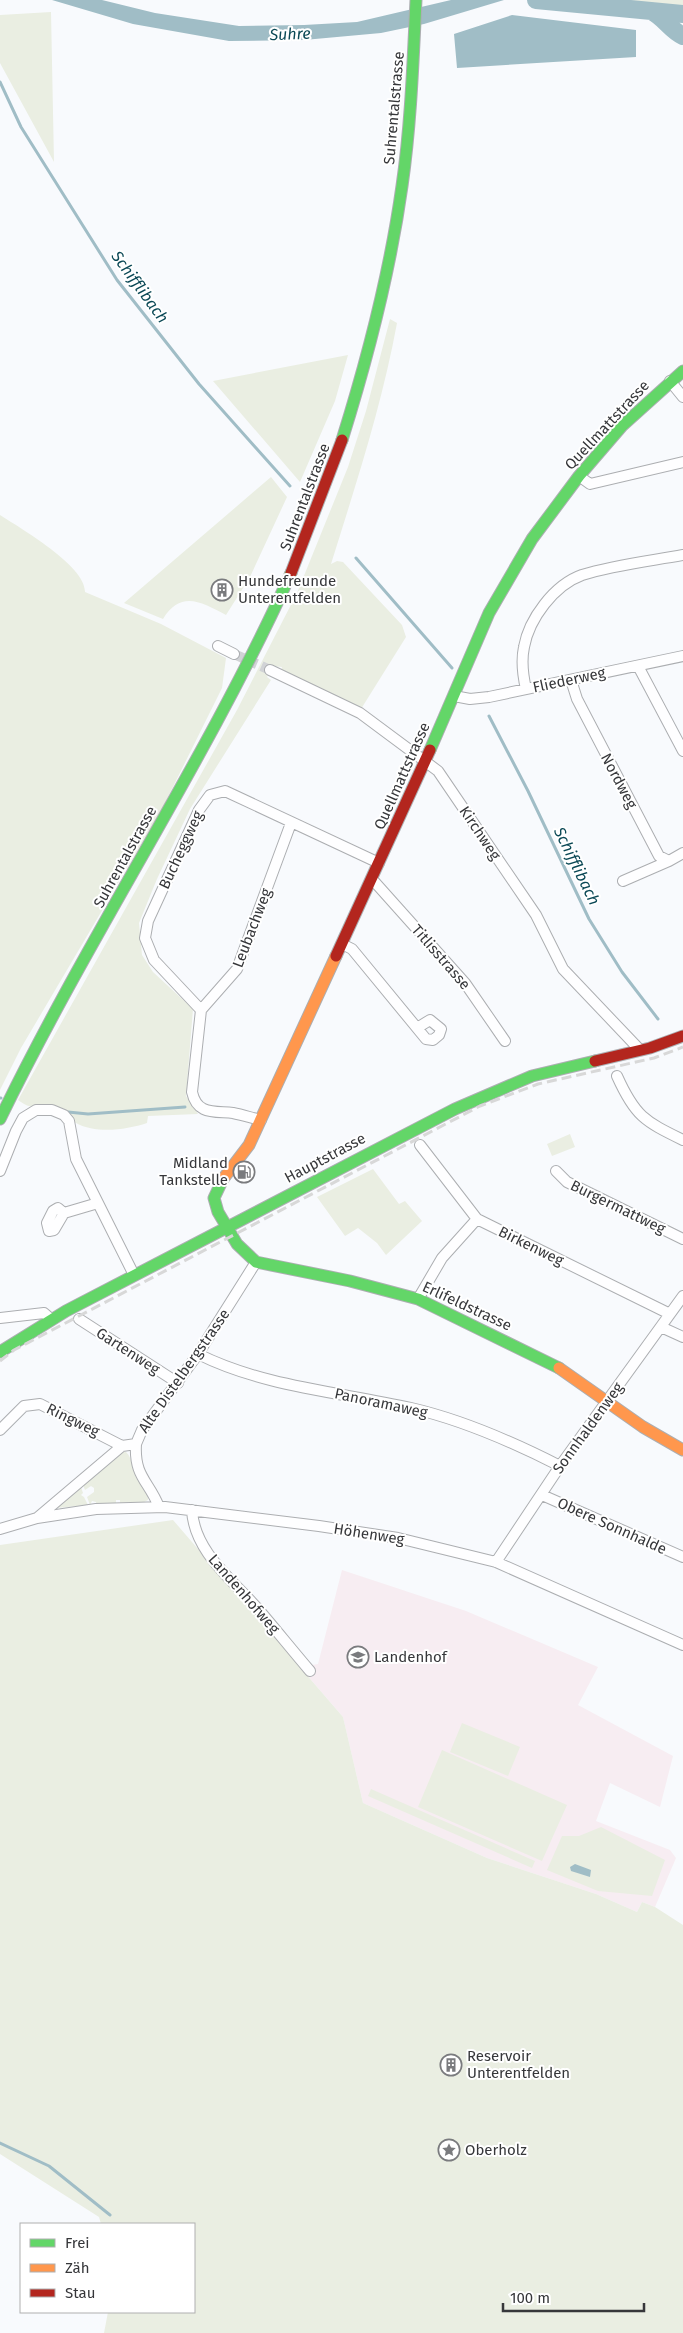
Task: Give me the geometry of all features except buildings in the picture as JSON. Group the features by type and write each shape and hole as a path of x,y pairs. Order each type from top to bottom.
{"main road":[{"name":"Suhrentalstrasse","path":"0,1119 49,1023 238,683 292,572 326,489 367,362 383,298 402,187 416,0"},
{"name":"Quellmattstrasse","path":"228,1228 216,1207 214,1198 217,1189 249,1145 261,1120 426,760 489,613 532,539 579,476 622,426 683,371"},
{"name":"Hauptstrasse","path":"0,1352 51,1319 407,1133 516,1081 594,1060 659,1047 683,1036"},
{"path":"228,1228 236,1244 256,1262"},
{"name":"Erlifeldstrasse","path":"256,1262 350,1281 418,1299 556,1365 643,1427 683,1450"}],"street":[{"path":"670,381 683,397"},
{"path":"579,476 590,484 683,462"},
{"path":"526,689 523,672 524,647 532,622 564,584 581,575 683,555"},
{"path":"218,646 234,654"},
{"name":"Fliederweg","path":"454,696 470,699 572,680 683,656"},
{"path":"638,666 683,752"},
{"name":"Kirchweg","path":"270,670 360,713 426,760 438,771 536,915 564,969 640,1050"},
{"name":"Nordweg","path":"572,680 577,699 659,856 669,861"},
{"name":"Bucheggweg","path":"201,1010 154,960 146,938 148,921 199,810 210,795 225,791 378,863"},
{"name":"Leubachweg","path":"201,1010 237,969 291,823"},
{"path":"623,881 683,853"},
{"name":"Titlisstrasse","path":"372,879 465,983 505,1041"},
{"path":"342,944 352,949 417,1028"},
{"path":"201,1010 192,1092 195,1103 206,1111 236,1114 261,1120"},
{"path":"617,1076 627,1098 643,1119 683,1140"},
{"path":"0,1171 23,1118 36,1110 52,1110 64,1115 69,1121 76,1159 134,1276"},
{"name":"Birkenweg","path":"420,1145 477,1219 670,1314"},
{"name":"Burgermattweg","path":"556,1172 567,1182 683,1239"},
{"path":"64,1213 98,1203"},
{"path":"418,1299 442,1258 477,1219"},
{"name":"Alte Distelbergstrasse","path":"122,1446 136,1444 142,1430 198,1354 256,1262"},
{"name":"Sonnhaldenweg","path":"496,1562 560,1466 683,1296"},
{"path":"0,1318 44,1313 51,1319"},
{"name":"Gartenweg","path":"79,1318 178,1383"},
{"path":"661,1327 683,1337"},
{"name":"Panoramaweg","path":"198,1354 248,1375 413,1408 456,1421 514,1443 560,1466"},
{"name":"Ringweg","path":"0,1430 24,1406 40,1404 122,1446"},
{"path":"136,1444 135,1455 140,1476 155,1495 160,1507"},
{"path":"0,1529 37,1518 122,1446"},
{"name":"Obere Sonnhalde","path":"542,1495 683,1557"},
{"name":"Höhenweg","path":"37,1518 96,1509 160,1507 389,1537 440,1547 496,1562 683,1645"},
{"name":"Landenhofweg","path":"192,1510 194,1528 211,1559 258,1609 310,1672"}],"shaded area":[{"path":"602,0 683,0 683,8"},
{"path":"51,12 54,162 0,63 0,15"},
{"path":"390,319 397,323 384,384 368,444 331,564 337,561 343,562 402,625 406,637 361,709 281,671 282,667 272,666 267,677 271,680 190,809 157,879 139,923 142,955 153,972 193,1009 186,1096 198,1114 148,1116 147,1123 121,1129 102,1130 76,1123 54,1107 45,1105 34,1107 24,1104 18,1100 237,710 297,593 348,467 366,411"},
{"path":"348,355 335,401 300,482 213,381"},
{"name":"Hundefreunde Unterentfelden","path":"271,477 287,497 250,577 226,615 192,601 177,604 163,619 124,603"},
{"path":"0,515 36,538 64,560 75,571 82,582 85,592 161,624 226,658 222,688 163,807 21,1048 0,1090"},
{"path":"570,1134 575,1147 552,1156 547,1144"},
{"path":"373,1169 399,1204 405,1201 422,1221 386,1255 377,1243 358,1228 345,1236 317,1197"},
{"path":"121,1452 126,1452 128,1455 135,1476 146,1492 148,1500 144,1502 120,1503 120,1500 116,1500 116,1503 96,1504 96,1502 92,1501 90,1505 87,1497 94,1492 94,1488 91,1486 85,1490 83,1485"},
{"path":"81,1487 83,1493 81,1495 88,1505 57,1508"},
{"path":"173,1520 343,1717 363,1803 487,1858 596,1894 637,1912 642,1902 655,1907 683,1925 683,2333 104,2333 108,2313 195,2313 195,2223 101,2223 99,2217 0,2154 0,1545"},
{"path":"342,1570 466,1611 598,1667 578,1705 673,1756 660,1807 610,1783 596,1821 670,1850 676,1858 655,1907 642,1902 637,1912 596,1894 487,1858 363,1803 343,1717 300,1667 318,1664"},
{"path":"462,1723 520,1747 508,1776 450,1752"},
{"path":"442,1750 567,1805 542,1861 418,1807"},
{"path":"371,1789 535,1861 532,1868 368,1796"},
{"path":"601,1827 665,1860 652,1896 598,1891 547,1870 562,1836 579,1836"}],"water":[{"name":"Suhre","path":"52,0 102,0 155,13 239,26 357,22 451,0 504,0 424,24 381,33 304,40 229,41 133,24"},
{"path":"512,15 636,30 636,57 457,68 454,34"},
{"path":"575,1864 591,1870 590,1877 571,1871 570,1867"}],"waterway":[{"path":"536,0 683,14"},
{"path":"651,11 674,31 683,36"},
{"name":"Schifflibach","path":"0,82 21,127 117,280 199,384 290,486"},
{"name":"Schifflibach","path":"356,558 452,668"},
{"name":"Schifflibach","path":"489,716 528,791 589,919 622,972 658,1019"},
{"path":"68,1112 88,1114 185,1107"},
{"path":"0,2143 49,2166 110,2215"}],"tunnel":[{"path":"234,654 270,670"}],"railway":[{"path":"0,1361 14,1350 480,1106 538,1084 654,1058 683,1047"}],"traffic: fast":[{"path":"342,440 377,314 397,218 410,116 416,0"},
{"path":"430,750 489,613 532,539 579,476 622,426 683,371"},
{"path":"0,1119 71,982 222,711 258,643 291,573"},
{"path":"0,1352 66,1311 455,1109 532,1076 595,1061"},
{"path":"223,1179 214,1198 218,1212 237,1244 256,1262 350,1281 418,1299 559,1368"}],"traffic: slow":[{"path":"223,1179 249,1145 336,956"},
{"path":"559,1368 643,1427 683,1450"}],"traffic: jam":[{"path":"291,573 342,440"},
{"path":"336,956 430,750"},
{"path":"595,1061 650,1048 683,1036"}],"place":[{"name":"Hundefreunde Unterentfelden","path":"222,590"},
{"name":"Midland Tankstelle","path":"244,1172"},
{"name":"Landenhof","path":"358,1657"},
{"name":"Reservoir Unterentfelden","path":"451,2065"},
{"name":"Oberholz","path":"449,2150"}]}
